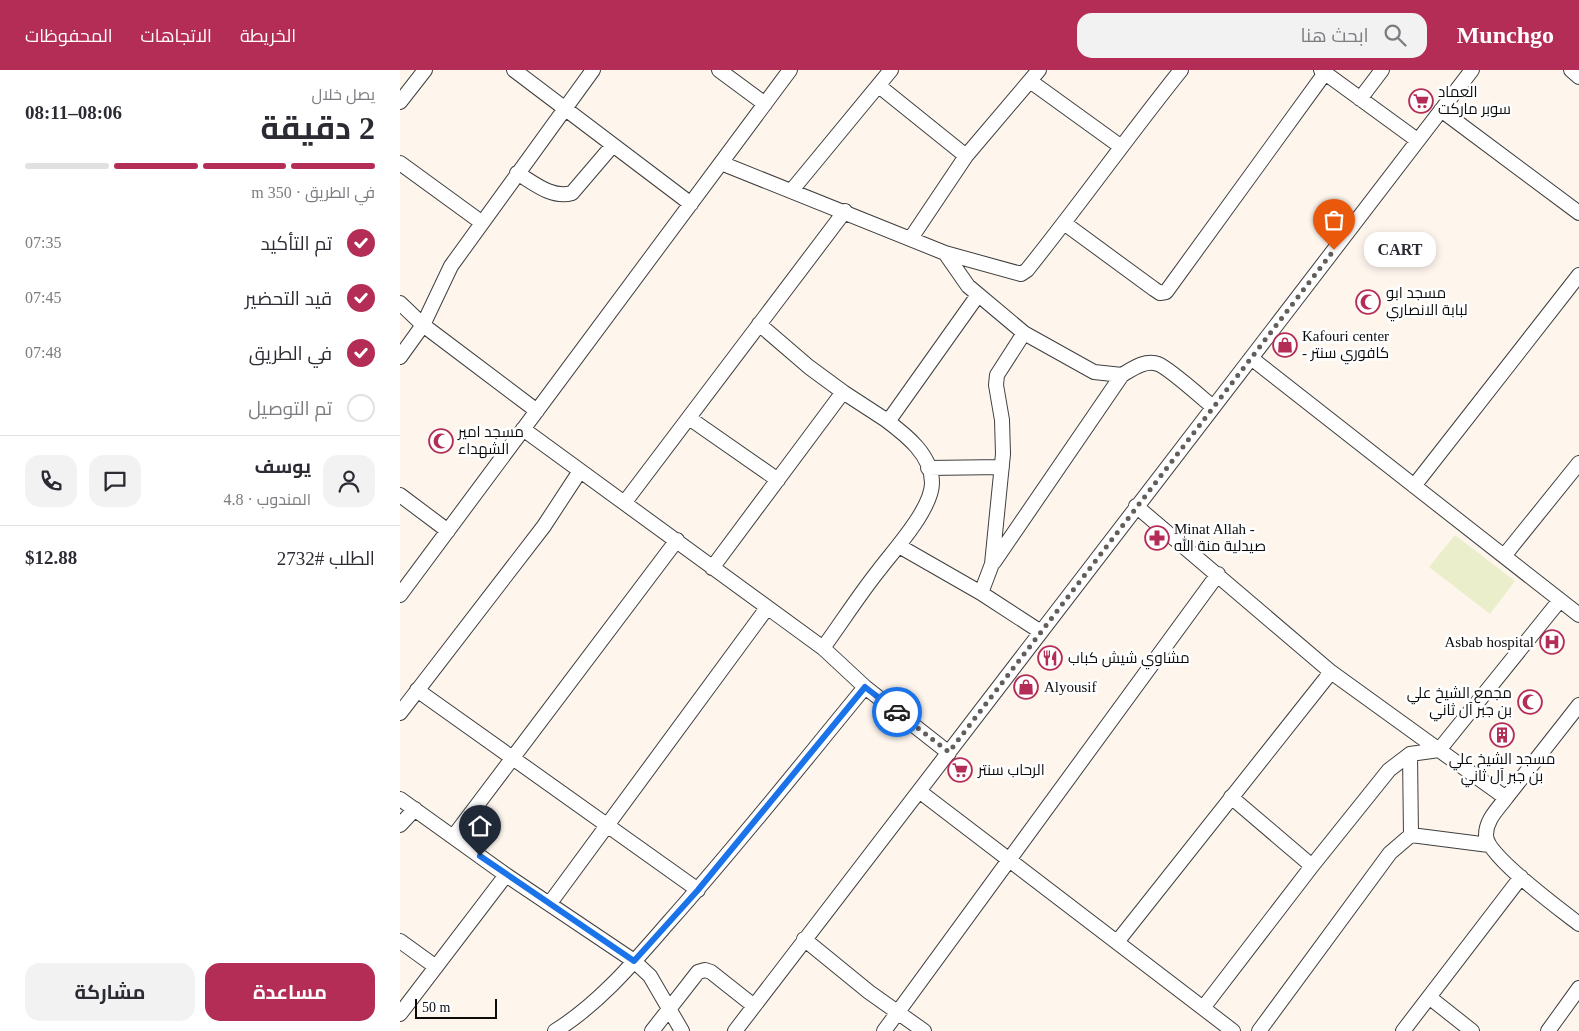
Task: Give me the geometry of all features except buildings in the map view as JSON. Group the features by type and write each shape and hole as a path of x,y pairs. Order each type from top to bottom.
{"street":[{"path":"400,102 425,70"},
{"path":"514,70 691,204"},
{"path":"400,357 423,325 451,266 592,70"},
{"path":"719,70 765,104"},
{"path":"400,595 790,70"},
{"path":"792,190 891,70"},
{"path":"721,163 845,210 945,252 1021,274 1027,270 1064,223 1120,146 1181,70"},
{"path":"1360,99 1382,70"},
{"path":"735,1031 1472,70"},
{"path":"1571,70 1579,78"},
{"path":"1064,223 1154,289 1166,292 1323,72 1417,140"},
{"path":"911,238 966,156 1035,75 1120,146"},
{"path":"879,86 966,156"},
{"path":"1441,110 1579,213"},
{"path":"517,173 546,191 563,196 572,193 614,145"},
{"path":"400,162 481,222"},
{"path":"625,502 845,210"},
{"path":"945,252 968,286 1024,333 1094,372 1122,375"},
{"path":"1414,486 1579,275"},
{"path":"886,420 892,416 978,295"},
{"path":"400,302 423,325 537,411"},
{"path":"759,324 809,367 909,438 921,452 932,483 928,500 899,546 879,569 823,648"},
{"path":"992,564 1002,467 1002,420 996,385 997,375 1024,333"},
{"path":"1251,358 1579,615"},
{"path":"981,593 992,564 1122,375 1145,363 1158,363 1213,407"},
{"path":"712,568 843,392"},
{"path":"688,418 778,480"},
{"path":"523,429 823,648 865,687 949,752"},
{"path":"1504,556 1579,463"},
{"path":"928,468 1002,467"},
{"path":"400,713 544,526 580,471"},
{"path":"400,495 448,531"},
{"path":"1136,506 1331,672 1506,798"},
{"path":"453,837 676,540"},
{"path":"899,546 981,593 1041,632"},
{"path":"884,1031 1218,574"},
{"path":"1203,1008 1312,866 1389,770 1410,754 1440,750 1560,600"},
{"path":"550,903 767,608"},
{"path":"1117,942 1331,672"},
{"path":"556,1031 601,995 698,890 865,687"},
{"path":"417,690 698,890"},
{"path":"1578,920 1521,877 1489,845 1486,836 1488,821 1579,705"},
{"path":"1410,754 1411,835"},
{"path":"919,792 1234,1031"},
{"path":"1231,797 1312,866"},
{"path":"400,799 506,875 634,961 650,976 682,1031"},
{"path":"400,825 415,809"},
{"path":"1258,1031 1390,853 1411,835 1489,845"},
{"path":"400,1014 506,875"},
{"path":"1403,1031 1521,877"},
{"path":"804,939 869,992 924,1031"},
{"path":"400,941 436,968"},
{"path":"652,1031 698,972 705,970 711,972 754,1006"},
{"path":"1548,1031 1579,988"},
{"path":"1429,997 1472,1031"}],"green space":[{"path":"1455,535 1515,581 1490,614 1429,567"}],"way so far":[{"path":"897,712 949,752 1334,250"}],"place":[{"name":"العماد سوبر ماركت","path":"1421,101"},
{"name":"CART","path":"1334,250"},
{"name":"مسجد ابو لبابة الانصاري","path":"1368,302"},
{"name":"Kafouri center - كافوري سنتر","path":"1285,345"},
{"name":"مسجد امير الشهداء","path":"441,441"},
{"name":"Minat Allah - صيدلية منة الله","path":"1157,538"},
{"name":"Asbab hospital","path":"1552,642"},
{"name":"مشاوي شيش كباب","path":"1050,658"},
{"name":"Alyousif","path":"1026,687"},
{"name":"مجمع الشيخ علي بن جبر آل ثاني","path":"1530,702"},
{"name":"مسجد الشيخ علي بن جبر آل ثاني","path":"1502,735"},
{"name":"الرحاب سنتر","path":"960,770"}],"route":[{"path":"480,856 634,961 698,890 865,687 897,712"}]}
